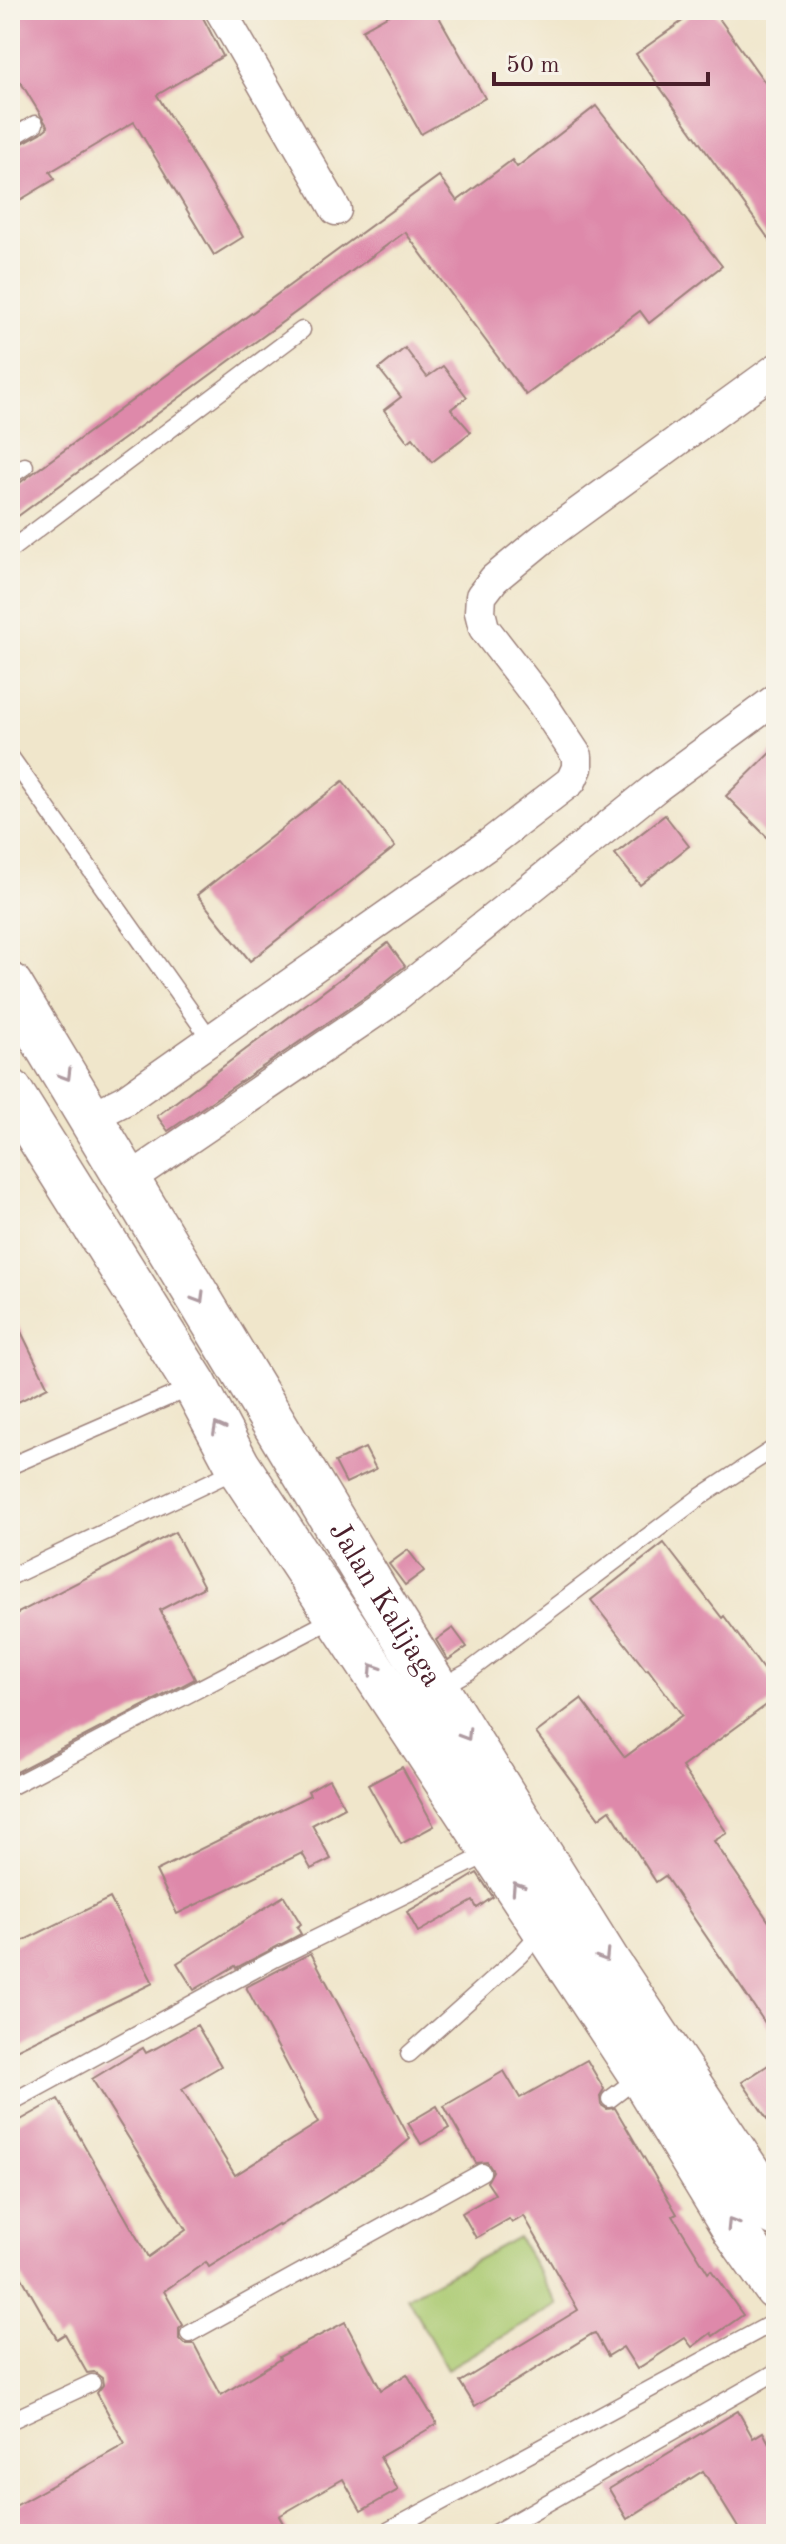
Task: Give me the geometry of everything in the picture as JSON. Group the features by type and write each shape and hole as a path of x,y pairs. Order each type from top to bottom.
{"highway":[{"name":"Jalan Kalijaga","path":"17,1013 91,1117 376,1592 609,1964 774,2207"},
{"name":"Jalan Kalijaga","path":"10,1091 195,1385 238,1466 544,1929 626,2087 776,2288"}],"street":[{"path":"220,10 336,210"},
{"path":"91,1117 125,1100 211,1040 489,844 571,781 577,768 577,756 542,703 484,628 480,612 481,596 494,579 545,537 776,369"},
{"path":"128,1180 384,1006 658,786 776,699"}],"lane":[{"path":"10,139 35,124"},
{"path":"10,550 302,330"},
{"path":"10,476 25,466"},
{"path":"10,756 211,1040"},
{"path":"10,1466 195,1385"},
{"path":"438,1689 468,1672 700,1497 776,1447"},
{"path":"10,1577 223,1476 238,1466"},
{"path":"10,1787 339,1616"},
{"path":"10,2103 276,1958 494,1851"},
{"path":"409,2054 519,1956 544,1929"},
{"path":"189,2334 482,2172"},
{"path":"382,2534 776,2321"},
{"path":"493,2534 776,2372"},
{"path":"10,2421 92,2383"}],"green space":[{"path":"518,2237 558,2305 447,2369 407,2297"}],"building":[{"path":"10,10 199,10 223,56 157,95 243,237 214,255 134,122 50,172 55,179 10,206 10,150 48,127 20,81 10,87"},
{"path":"398,10 435,10 485,98 421,134 362,30"},
{"path":"698,10 713,10 776,98 776,249 636,54"},
{"path":"596,106 722,266 649,323 640,311 526,395 405,232 10,522 10,490 439,176 457,201 512,160 517,167"},
{"path":"405,348 427,377 443,366 467,397 451,409 471,432 432,462 413,438 408,442 384,410 401,397 379,369"},
{"path":"776,747 776,846 726,796"},
{"path":"343,781 395,847 250,961 197,895"},
{"path":"665,815 689,846 640,885 615,854"},
{"path":"388,943 405,966 373,992 168,1131 157,1116"},
{"path":"10,1309 48,1387 10,1406"},
{"path":"365,1448 376,1469 346,1483 335,1462"},
{"path":"175,1532 204,1587 160,1610 195,1679 10,1775 10,1617"},
{"path":"664,1543 722,1618 724,1616 776,1687 776,1698 682,1767 727,1833 714,1841 776,1932 776,2039 665,1876 656,1882 610,1810 599,1818 536,1733 581,1699 625,1757 682,1715 591,1600"},
{"path":"408,1550 424,1571 405,1585 389,1564"},
{"path":"453,1628 467,1647 448,1660 436,1640"},
{"path":"402,1767 434,1826 401,1844 368,1785"},
{"path":"329,1779 345,1807 312,1825 331,1859 311,1869 302,1853 177,1914 156,1871 310,1795 308,1791"},
{"path":"477,1873 493,1897 477,1908 473,1901 418,1932 407,1912"},
{"path":"284,1896 301,1924 297,1927 301,1934 194,1990 177,1963"},
{"path":"110,1898 153,1983 10,2053 10,1947"},
{"path":"311,1953 410,2139 386,2159 279,2226 209,2267 206,2262 164,2291 183,2325 179,2329 179,2339 184,2344 194,2344 221,2395 279,2357 345,2322 381,2390 407,2374 437,2424 380,2457 398,2490 361,2511 343,2479 279,2516 289,2534 10,2534 10,2509 125,2444 97,2393 103,2385 102,2378 94,2372 87,2373 65,2334 57,2339 10,2257 10,2126 58,2099 148,2257 186,2230 92,2079 143,2048 146,2053 197,2025 221,2066 182,2089 235,2175 318,2123 246,1987"},
{"path":"587,2060 604,2089 600,2096 601,2105 607,2109 615,2108 677,2214 673,2216 708,2273 711,2270 743,2315 692,2347 685,2338 637,2369 623,2347 608,2356 595,2333 592,2334 475,2406 460,2382 578,2310 524,2216 512,2223 509,2219 476,2238 462,2213 495,2194 487,2182 493,2171 487,2162 476,2163 444,2106 504,2071 520,2098"},
{"path":"776,2060 776,2132 742,2082"},
{"path":"437,2106 449,2128 421,2144 408,2123"},
{"path":"738,2411 753,2438 763,2432 776,2456 776,2534 742,2534 703,2471 627,2519 609,2489"}]}
